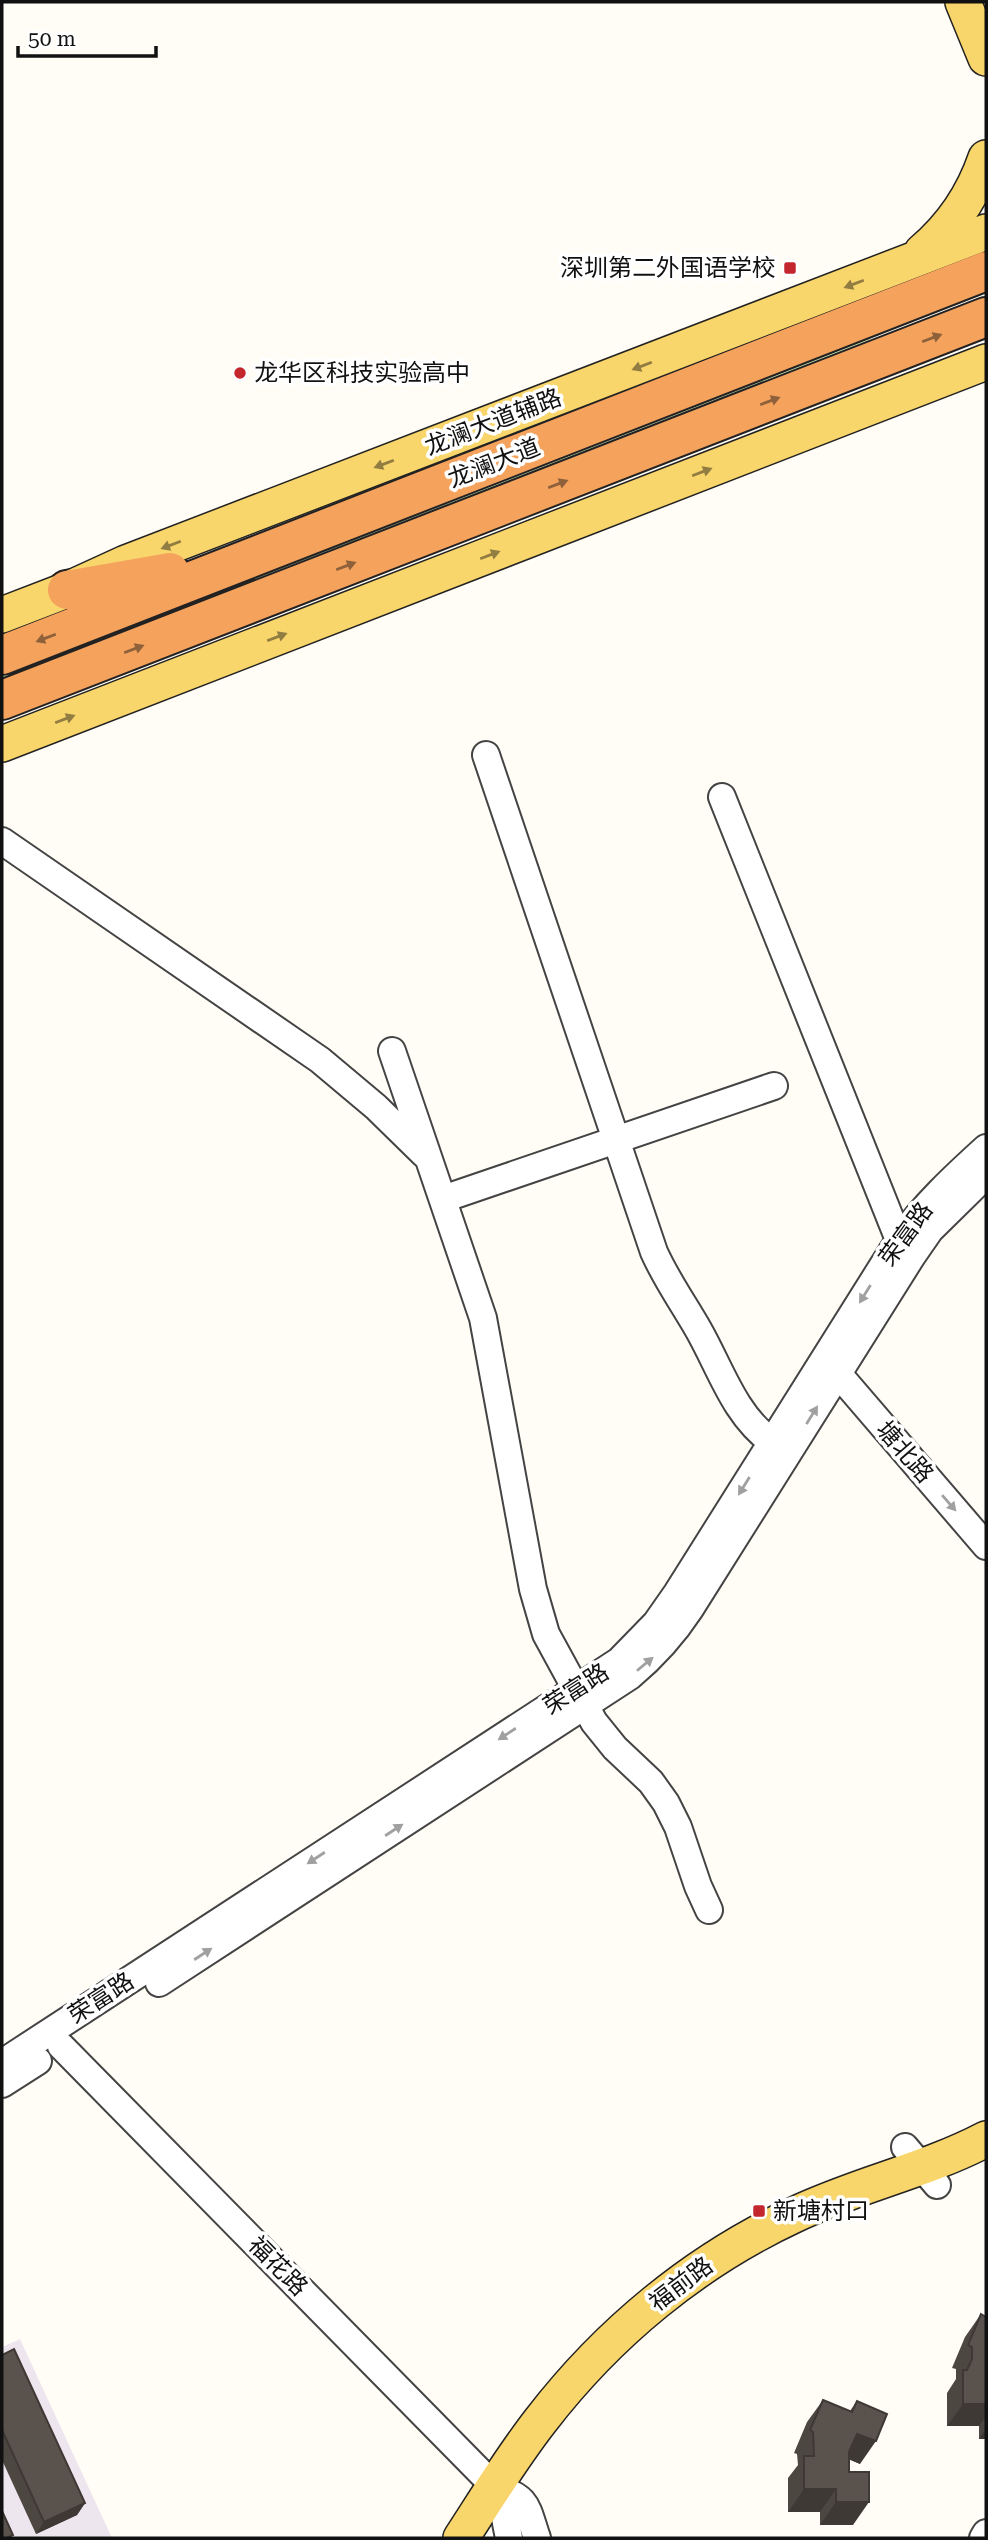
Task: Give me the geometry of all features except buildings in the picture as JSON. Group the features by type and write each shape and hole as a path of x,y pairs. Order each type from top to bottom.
{"highway":[{"name":"龙澜大道","path":"2,655 986,271"},
{"name":"龙澜大道","path":"2,700 986,317"},
{"path":"67,590 251,557"}],"main road":[{"path":"963,2 984,57"},
{"path":"894,269 922,252 942,235 964,207 979,180 986,158"},
{"name":"龙澜大道辅路","path":"2,615 139,558 986,232"},
{"path":"2,744 983,364"},
{"name":"福前路","path":"461,2538 502,2514 539,2421 622,2330 687,2278 756,2234 793,2215 830,2198 921,2166 986,2139"},
{"name":"福前路","path":"921,2166 986,2164"}],"street":[{"path":"486,755 663,1273 698,1329 736,1403 763,1436 772,1442"},
{"path":"722,797 898,1240"},
{"path":"2,841 320,1060 376,1107 430,1160"},
{"path":"392,1051 483,1318 538,1612 546,1634 602,1733 651,1782 666,1803 678,1827 709,1910"},
{"path":"443,1199 774,1086"},
{"name":"荣富路","path":"2,2063 580,1698 630,1676 653,1657 675,1632 831,1366 898,1240 939,1191 986,1148"},
{"name":"荣富路","path":"2,2084 580,1698 656,1623 772,1442 930,1230 986,1175"},
{"name":"塘北路","path":"831,1366 986,1545"},
{"name":"福花路","path":"61,2046 502,2514 524,2503 537,2538"},
{"path":"982,2538 986,2533"}],"shaded area":[{"path":"20,2339 112,2538 2,2538 2,2347"}],"green space":[{"path":"868,335 872,344 2,684 2,672"}],"place":[{"name":"深圳第二外国语学校","path":"790,268"},
{"name":"龙华区科技实验高中","path":"240,373"},
{"name":"新塘村口","path":"759,2211"}]}
